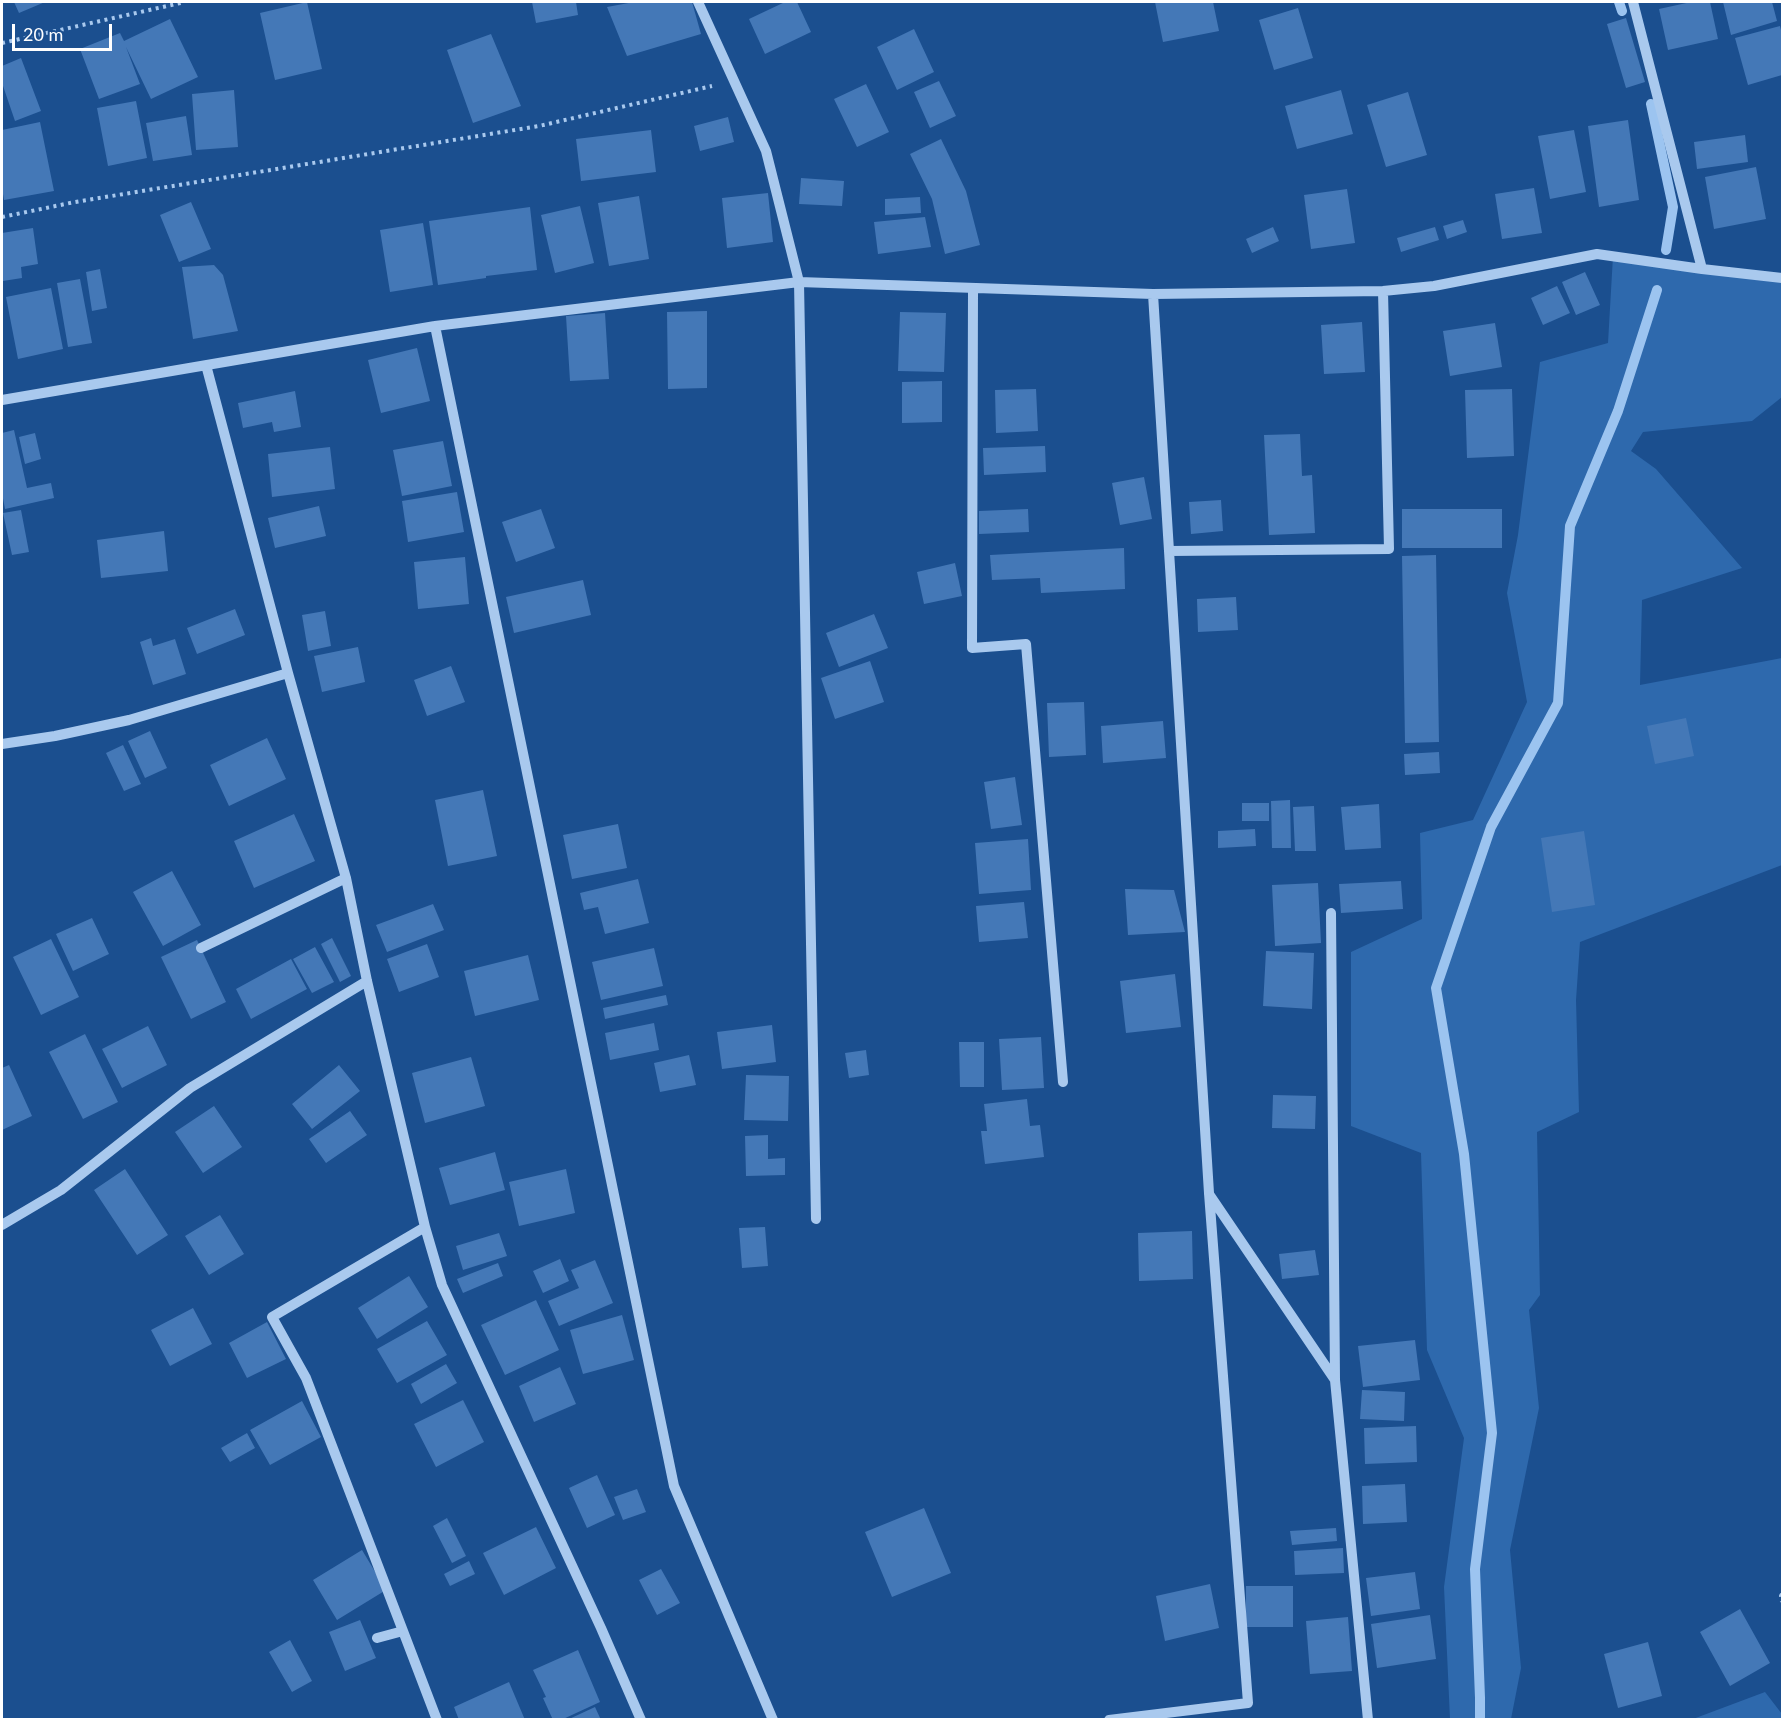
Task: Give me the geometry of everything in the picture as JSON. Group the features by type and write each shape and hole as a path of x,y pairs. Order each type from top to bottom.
{"street":[{"path":"698,2 766,151 799,282 816,1219"},
{"path":"1633,2 1702,269"},
{"path":"2,400 435,326 799,282 1153,294 1383,291 1434,286 1597,254 1782,278"},
{"path":"973,289 972,648 1026,644 1064,1082"},
{"path":"1169,551 1389,549 1383,291"},
{"path":"1109,1719 1248,1703 1209,1193 1153,294"},
{"path":"435,326 674,1486 773,1719"},
{"path":"206,365 288,673 346,878 367,981 425,1227 442,1285 642,1719"},
{"path":"2,744 55,736 129,720 288,673"},
{"path":"201,948 346,878"},
{"path":"1330,913 1335,1380 1368,1719"},
{"path":"2,1225 61,1190 190,1088 367,981"},
{"path":"1209,1193 1335,1380"},
{"path":"425,1227 272,1317 306,1378 437,1719"},
{"path":"378,1638 403,1630"}],"path":[{"path":"2,43 185,2"},
{"path":"2,217 75,202 539,126 734,80"},
{"path":"1782,1594 1780,1596 1782,1602"}],"shaded area":[{"path":"1613,256 1782,278 1782,397 1752,421 1643,432 1631,451 1656,469 1742,568 1642,600 1640,685 1782,658 1782,865 1580,942 1576,1000 1579,1112 1537,1132 1540,1295 1529,1310 1539,1408 1510,1550 1521,1668 1511,1719 1450,1719 1444,1587 1464,1438 1427,1350 1421,1153 1351,1126 1351,952 1422,919 1420,833 1473,820 1527,702 1507,593 1518,535 1540,362 1608,343"},
{"path":"1765,1692 1782,1714 1782,1719 1693,1719"}],"building":[{"path":"14,2 45,2 19,13"},
{"path":"307,2 322,69 275,80 260,13"},
{"path":"532,2 576,2 578,15 536,23"},
{"path":"634,2 692,2 701,34 627,56 607,7"},
{"path":"785,2 797,2 811,32 765,54 749,19"},
{"path":"1155,2 1213,2 1219,31 1163,42"},
{"path":"1691,2 1710,2 1718,39 1668,50 1659,9"},
{"path":"1723,2 1772,2 1777,21 1731,35"},
{"path":"1298,8 1313,58 1274,70 1259,20"},
{"path":"1626,18 1645,82 1626,88 1607,24"},
{"path":"170,19 198,77 151,99 126,47 140,84 99,99 80,49 120,33 124,41"},
{"path":"1780,26 1782,75 1748,85 1735,38"},
{"path":"914,29 934,72 897,90 877,47"},
{"path":"491,34 521,106 473,123 447,50"},
{"path":"21,58 41,111 15,121 2,83 2,66"},
{"path":"939,81 956,116 930,128 914,92"},
{"path":"866,84 889,132 857,147 834,99"},
{"path":"234,90 238,147 196,150 192,94"},
{"path":"1341,90 1353,134 1297,149 1285,106"},
{"path":"1408,92 1427,155 1386,167 1367,105"},
{"path":"136,101 147,158 108,166 97,108"},
{"path":"186,116 192,155 153,161 146,123"},
{"path":"728,117 734,142 700,151 694,126"},
{"path":"1628,120 1639,200 1599,207 1588,126"},
{"path":"40,122 54,191 4,200 2,130"},
{"path":"651,130 656,172 581,181 576,139"},
{"path":"1574,130 1586,192 1550,199 1538,136"},
{"path":"1745,135 1748,162 1697,169 1694,142"},
{"path":"941,139 966,191 980,245 945,254 932,199 910,154"},
{"path":"1756,167 1766,219 1714,229 1705,177"},
{"path":"801,178 844,181 842,206 799,204"},
{"path":"1534,188 1542,233 1502,239 1495,194"},
{"path":"1347,189 1355,243 1311,249 1304,195"},
{"path":"768,193 773,242 727,248 722,198"},
{"path":"639,196 649,259 609,266 598,203"},
{"path":"920,197 921,213 885,215 885,199"},
{"path":"191,202 211,249 179,262 160,215"},
{"path":"580,206 594,263 555,273 541,215"},
{"path":"530,207 537,270 438,285 429,221"},
{"path":"925,217 931,247 878,254 874,222"},
{"path":"1463,220 1467,232 1447,239 1443,226"},
{"path":"423,223 433,285 390,292 380,230"},
{"path":"1273,227 1279,241 1252,253 1246,239"},
{"path":"1435,227 1439,240 1401,252 1397,238"},
{"path":"33,228 38,264 21,267 22,278 3,281 2,233"},
{"path":"214,265 223,275 238,331 193,339 182,267"},
{"path":"100,269 107,308 92,311 86,272"},
{"path":"1585,272 1600,305 1576,315 1562,282"},
{"path":"80,279 92,343 68,347 57,283"},
{"path":"1557,286 1570,313 1543,325 1531,298"},
{"path":"51,288 63,349 18,359 6,297"},
{"path":"707,311 707,388 668,389 667,312"},
{"path":"900,312 946,313 944,372 898,371"},
{"path":"605,313 609,379 570,381 566,316"},
{"path":"1362,322 1365,372 1324,374 1321,325"},
{"path":"1495,323 1502,367 1450,376 1443,331"},
{"path":"417,348 430,401 381,413 368,360"},
{"path":"942,381 942,422 902,423 902,382"},
{"path":"1036,389 1038,431 996,433 995,390"},
{"path":"1512,389 1514,456 1467,458 1465,390"},
{"path":"295,391 301,427 274,432 272,422 243,428 238,403"},
{"path":"14,430 27,488 51,483 54,498 5,509 2,493 2,433"},
{"path":"35,433 41,459 25,464 19,437"},
{"path":"1300,434 1302,476 1312,475 1315,533 1269,535 1264,435"},
{"path":"443,441 452,486 402,496 393,450"},
{"path":"1045,446 1046,472 984,475 983,448"},
{"path":"330,447 335,489 272,497 268,454"},
{"path":"1144,477 1152,519 1120,525 1112,483"},
{"path":"457,492 464,532 408,542 402,501"},
{"path":"1221,500 1223,531 1191,534 1189,502"},
{"path":"319,506 326,536 275,548 268,518"},
{"path":"541,509 555,548 516,562 502,522"},
{"path":"1028,509 1029,532 979,534 979,511"},
{"path":"1402,509 1502,509 1502,548 1402,548"},
{"path":"21,510 29,552 12,555 3,513"},
{"path":"164,531 168,571 101,578 97,540"},
{"path":"1124,548 1125,589 1041,593 1040,578 992,580 990,555"},
{"path":"1436,555 1439,742 1405,743 1402,556"},
{"path":"465,557 469,604 418,609 414,562"},
{"path":"955,563 962,596 924,604 917,572"},
{"path":"583,580 591,615 514,633 506,597"},
{"path":"1236,597 1238,630 1198,632 1197,599"},
{"path":"235,609 245,635 197,654 187,628"},
{"path":"325,611 331,646 308,651 302,615"},
{"path":"874,614 888,648 839,667 826,633"},
{"path":"151,638 153,646 175,639 186,674 153,685 140,642"},
{"path":"358,647 365,682 322,692 314,656"},
{"path":"870,661 884,702 835,719 821,678"},
{"path":"451,666 465,702 427,716 414,680"},
{"path":"1084,702 1086,755 1049,757 1047,703"},
{"path":"1686,718 1694,756 1655,764 1647,726"},
{"path":"1163,721 1166,758 1103,763 1101,726"},
{"path":"150,731 167,768 145,778 128,741"},
{"path":"267,738 286,779 229,806 210,765"},
{"path":"123,745 141,784 124,791 106,753"},
{"path":"1439,752 1440,773 1405,775 1404,754"},
{"path":"1015,777 1022,825 991,829 984,782"},
{"path":"483,790 497,856 448,866 435,800"},
{"path":"1290,800 1291,848 1272,848 1271,801"},
{"path":"1242,803 1269,803 1269,821 1242,821"},
{"path":"1379,804 1381,848 1345,850 1341,807"},
{"path":"1314,806 1316,851 1295,851 1293,807"},
{"path":"294,814 315,861 254,888 234,841"},
{"path":"618,824 627,868 572,879 563,835"},
{"path":"1255,829 1256,846 1218,848 1218,831"},
{"path":"1584,831 1595,905 1552,912 1541,838"},
{"path":"1028,839 1031,890 979,894 975,843"},
{"path":"172,871 201,925 163,946 133,892"},
{"path":"638,879 649,923 605,934 598,907 584,910 580,893"},
{"path":"1401,881 1403,909 1341,913 1339,884"},
{"path":"1318,883 1321,943 1275,946 1272,885"},
{"path":"1125,889 1174,890 1185,932 1128,935"},
{"path":"1024,902 1028,938 979,942 976,906"},
{"path":"433,904 444,930 387,952 376,925"},
{"path":"92,918 109,954 73,971 56,934"},
{"path":"332,938 351,976 340,982 321,944"},
{"path":"51,939 79,997 41,1015 13,957"},
{"path":"197,940 226,1002 191,1019 161,957"},
{"path":"427,944 439,977 399,992 387,959"},
{"path":"315,947 334,982 312,993 293,959"},
{"path":"654,948 663,986 601,1000 592,962"},
{"path":"1266,951 1314,953 1312,1009 1263,1006"},
{"path":"528,955 539,1000 475,1016 464,971"},
{"path":"291,959 307,989 251,1019 236,989"},
{"path":"1175,974 1181,1027 1126,1033 1120,981"},
{"path":"666,995 668,1005 605,1019 603,1008"},
{"path":"654,1023 659,1050 610,1060 605,1033"},
{"path":"772,1025 776,1062 722,1069 717,1032"},
{"path":"148,1026 167,1065 122,1088 102,1049"},
{"path":"85,1034 118,1102 83,1119 49,1052"},
{"path":"1041,1037 1044,1088 1002,1090 999,1039"},
{"path":"959,1042 984,1042 984,1087 960,1087"},
{"path":"866,1050 869,1075 849,1078 845,1053"},
{"path":"689,1055 696,1085 660,1092 654,1063"},
{"path":"471,1057 485,1106 425,1123 412,1073"},
{"path":"9,1065 32,1116 2,1130 2,1068"},
{"path":"339,1065 360,1091 312,1129 292,1104"},
{"path":"746,1075 789,1076 788,1121 744,1120"},
{"path":"1273,1095 1316,1096 1315,1129 1272,1128"},
{"path":"1027,1099 1030,1126 1040,1125 1044,1157 985,1164 981,1131 987,1131 984,1104"},
{"path":"214,1106 242,1147 203,1173 175,1132"},
{"path":"350,1111 367,1135 326,1163 309,1139"},
{"path":"768,1135 768,1159 785,1158 785,1175 746,1176 745,1136"},
{"path":"495,1152 505,1190 450,1205 439,1168"},
{"path":"125,1169 168,1235 137,1255 94,1190"},
{"path":"566,1169 575,1213 519,1226 509,1182"},
{"path":"220,1215 244,1254 209,1275 185,1236"},
{"path":"765,1227 768,1266 742,1268 739,1228"},
{"path":"1192,1231 1193,1279 1139,1281 1138,1233"},
{"path":"499,1233 507,1256 463,1270 456,1246"},
{"path":"1315,1250 1319,1275 1282,1279 1279,1254"},
{"path":"560,1259 569,1281 543,1293 533,1271"},
{"path":"595,1260 613,1303 559,1326 548,1301 579,1288 571,1270"},
{"path":"498,1263 503,1276 463,1293 457,1279"},
{"path":"409,1276 428,1307 377,1339 358,1308"},
{"path":"536,1300 559,1350 505,1375 481,1325"},
{"path":"193,1308 212,1344 170,1366 151,1330"},
{"path":"622,1315 634,1360 583,1374 570,1330"},
{"path":"427,1321 447,1355 397,1383 377,1349"},
{"path":"267,1322 286,1359 247,1378 229,1343"},
{"path":"1415,1340 1420,1380 1363,1387 1358,1346"},
{"path":"446,1364 457,1383 421,1404 411,1384"},
{"path":"560,1367 576,1404 534,1422 519,1386"},
{"path":"1362,1390 1405,1392 1404,1421 1360,1419"},
{"path":"463,1400 484,1442 436,1467 414,1424"},
{"path":"302,1401 321,1437 270,1465 250,1430"},
{"path":"1416,1426 1417,1462 1365,1464 1364,1428"},
{"path":"247,1433 255,1448 230,1462 221,1448"},
{"path":"597,1475 615,1515 587,1528 569,1488"},
{"path":"1405,1484 1407,1522 1363,1524 1362,1486"},
{"path":"637,1489 646,1512 623,1520 614,1497"},
{"path":"924,1508 951,1573 892,1597 865,1532"},
{"path":"447,1518 466,1556 452,1563 433,1526"},
{"path":"536,1527 556,1568 504,1595 483,1553"},
{"path":"1336,1528 1337,1541 1292,1545 1290,1531"},
{"path":"1343,1548 1344,1573 1295,1575 1294,1551"},
{"path":"362,1550 386,1590 337,1620 313,1580"},
{"path":"469,1561 475,1574 450,1586 444,1574"},
{"path":"661,1569 680,1603 657,1615 639,1580"},
{"path":"1415,1572 1420,1609 1371,1616 1366,1578"},
{"path":"1210,1584 1219,1628 1165,1641 1156,1596"},
{"path":"1246,1586 1293,1586 1293,1627 1246,1627"},
{"path":"1740,1609 1770,1663 1730,1686 1700,1632"},
{"path":"1430,1615 1436,1659 1377,1668 1371,1624"},
{"path":"1348,1617 1352,1671 1310,1674 1306,1621"},
{"path":"360,1620 376,1658 345,1671 329,1632"},
{"path":"290,1640 312,1681 292,1692 269,1652"},
{"path":"1648,1642 1662,1696 1618,1708 1604,1654"},
{"path":"578,1650 600,1702 561,1720 553,1720 543,1698 546,1697 533,1670"},
{"path":"509,1682 525,1720 459,1720 454,1707"},
{"path":"595,1707 601,1720 567,1720"}],"waterway":[{"path":"1619,2 1622,11"},
{"path":"1651,104 1673,207 1666,250"},
{"path":"1480,1720 1475,1569 1492,1433 1464,1154 1436,988 1491,827 1558,703 1570,526 1618,411 1657,290"}]}
